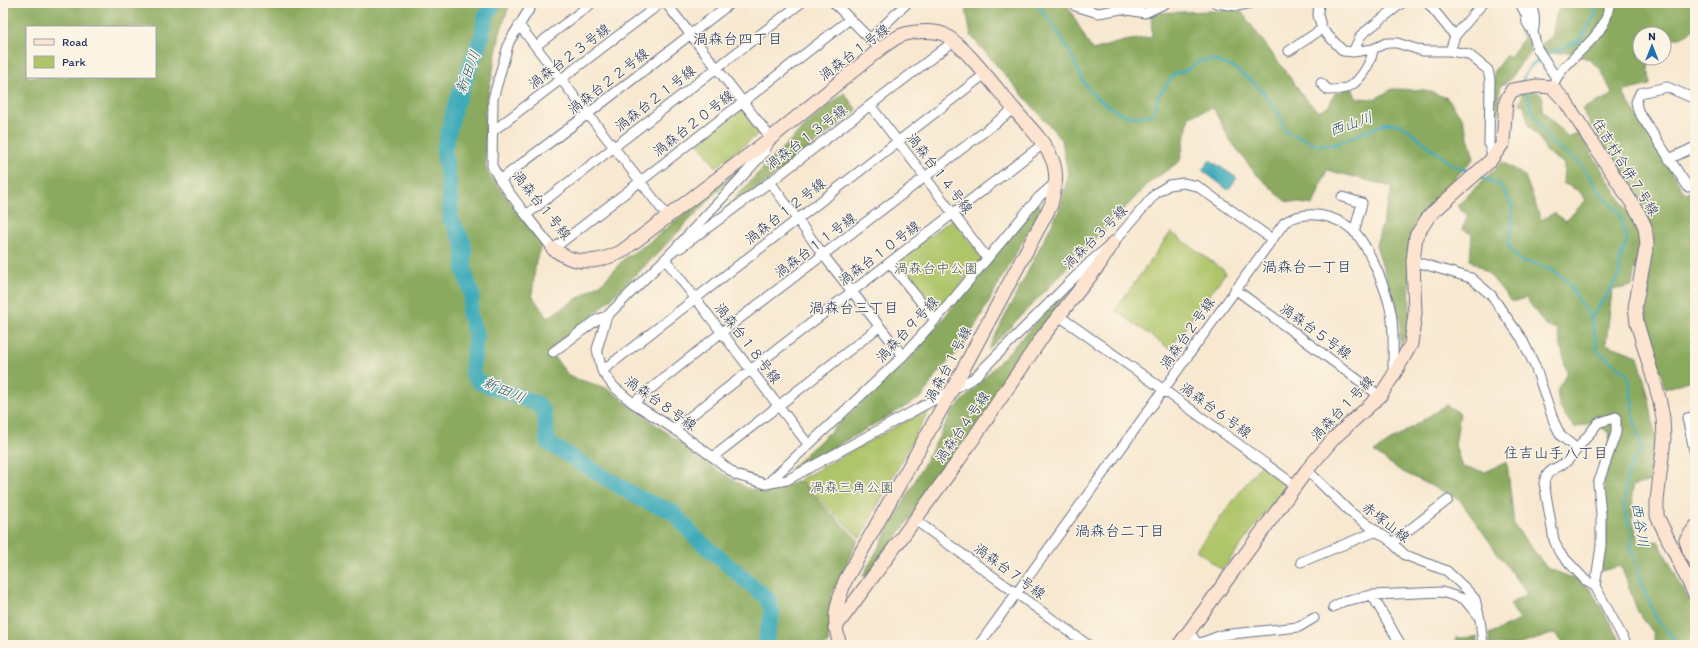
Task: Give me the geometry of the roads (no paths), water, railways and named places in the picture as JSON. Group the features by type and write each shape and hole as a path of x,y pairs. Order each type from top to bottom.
{"street":[{"name":"渦森台１号線","path":"533,3 509,42 493,99 492,166 500,180 553,249 570,259 602,261 621,252 771,138 880,48 899,36 930,32 942,34 954,41 985,74 1043,144 1051,157 1056,170 1056,182 1051,204 952,390 845,581 837,604 835,628 840,645"},
{"path":"536,46 592,3"},
{"name":"渦森台２３号線","path":"493,131 661,3"},
{"path":"553,352 598,319 607,316 673,251 764,153 771,138 742,103 717,68 666,3"},
{"name":"渦森台２２号線","path":"500,180 589,114 731,3"},
{"name":"渦森台２１号線","path":"526,215 801,3"},
{"path":"834,3 880,48"},
{"path":"1073,3 1075,6 1098,13 1122,9 1145,13 1166,3"},
{"path":"1216,3 1237,6 1252,3"},
{"path":"1319,3 1318,15 1322,29 1343,51 1353,52 1373,49 1386,43 1397,43 1423,51 1450,51 1468,54 1488,70 1490,80 1488,145 1491,159"},
{"path":"1353,52 1361,35 1402,3"},
{"path":"1428,3 1455,36"},
{"path":"1450,51 1455,36 1482,3"},
{"path":"1520,3 1526,15 1527,23 1533,32"},
{"path":"1530,3 1534,11 1535,22 1533,32 1536,48 1553,78"},
{"path":"1491,159 1502,143 1506,101 1512,90 1537,86 1553,78 1591,40 1605,21 1610,3"},
{"path":"870,39 904,4"},
{"name":"渦森台２０号線","path":"553,249 850,19"},
{"path":"520,25 667,216"},
{"path":"1289,51 1322,29"},
{"name":"渦森台１３号線","path":"673,251 684,247 954,41"},
{"path":"1321,83 1328,90 1350,87 1358,80 1369,63 1372,57 1373,49"},
{"name":"渦森台１２号線","path":"602,371 985,74"},
{"name":"住吉村合併７号線","path":"1553,78 1565,101 1639,214 1645,227 1647,244 1635,307 1637,323 1659,398 1663,418 1664,439 1657,516 1695,595"},
{"path":"1695,99 1667,87 1652,89 1640,93 1636,102 1638,111 1688,187 1695,185"},
{"name":"渦森台１４号線","path":"870,106 987,258"},
{"name":"渦森台１１号線","path":"634,403 722,332 824,256 1014,110"},
{"name":"渦森台１０号線","path":"674,429 1043,144"},
{"path":"1669,159 1695,147"},
{"name":"渦森台１号線","path":"1179,645 1307,470 1334,438 1380,396 1393,376 1411,344 1415,313 1413,261 1416,236 1429,216 1491,159"},
{"path":"770,182 824,256 903,356"},
{"name":"渦森台９号線","path":"766,484 903,356 1039,197 1056,182"},
{"name":"渦森台３号線","path":"952,390 974,378 1091,261 1113,243 1156,193 1169,185 1183,183 1197,186 1272,239"},
{"path":"1348,196 1362,203 1354,232"},
{"name":"渦森台２号線","path":"979,645 1164,390 1235,289 1284,223 1290,218 1307,215 1321,215 1340,220 1354,232 1377,271 1387,297 1392,320 1393,376"},
{"name":"渦森台４号線","path":"835,628 956,464 1043,336 1099,265 1113,243"},
{"name":"渦森台１８号線","path":"665,259 808,444"},
{"path":"1413,261 1471,278 1490,295 1522,339 1535,366 1554,422 1561,436 1577,449"},
{"path":"890,263 935,320"},
{"name":"渦森台５号線","path":"1235,289 1380,396"},
{"name":"渦森台８号線","path":"607,316 598,349 602,371 614,387 634,403 674,429 736,475 766,484 786,480 952,390"},
{"name":"渦森台６号線","path":"1060,316 1296,486"},
{"path":"713,457 879,327"},
{"path":"1695,416 1687,418 1695,454"},
{"path":"1595,586 1601,546 1601,514 1598,484 1616,433 1616,417 1598,423 1567,461 1549,471 1545,476 1544,483 1554,540 1559,552 1586,581 1595,586 1627,645"},
{"name":"赤塚山線","path":"1307,470 1350,512 1377,531 1405,555 1447,571 1475,599 1480,619 1483,645"},
{"path":"1392,543 1448,500"},
{"name":"渦森台７号線","path":"915,520 1088,645"},
{"path":"1695,528 1686,540 1695,562"},
{"path":"1301,562 1377,531"},
{"path":"1333,607 1344,601 1372,595 1442,592 1464,599 1480,619"},
{"path":"1372,595 1401,645"},
{"path":"1188,632 1198,644 1222,635 1299,627 1314,618"}],"water":[{"path":"1210,160 1237,178 1228,190 1202,170"}],"waterway":[{"name":"新田川","path":"494,3 485,18 482,36 455,106 444,151 449,183 451,219 464,244 464,269 472,296 469,314 476,335 472,373 479,382 538,404 544,413 548,443 641,499 672,511 695,537 768,599 772,614 766,638 768,645"},
{"name":"西山川","path":"1036,3 1059,34 1088,89 1104,103 1129,116 1135,117 1153,114 1158,97 1174,74 1187,70 1198,61 1213,60 1233,67 1252,81 1262,91 1280,115 1285,131 1316,144 1333,145 1387,123 1402,125 1451,164 1472,173"},
{"path":"1545,56 1580,40 1595,16 1597,3"},
{"path":"1525,84 1523,78 1529,68 1541,58"},
{"path":"1526,91 1532,110 1550,142 1581,164 1602,195 1619,212 1627,240 1621,257 1619,275 1591,319"},
{"name":"西谷川","path":"1480,176 1500,185 1513,207 1512,227 1508,245 1520,261 1534,263 1554,271 1566,280 1591,319 1598,351 1625,372 1630,381 1633,415 1641,445 1641,450 1630,466 1626,485 1624,508 1632,534 1631,547 1643,587 1657,620 1680,645"}],"district":[{"name":"渦森台四丁目","path":"738,39"},
{"name":"渦森台一丁目","path":"1307,267"},
{"name":"渦森台三丁目","path":"854,308"},
{"name":"住吉山手八丁目","path":"1556,453"},
{"name":"渦森台二丁目","path":"1120,531"}],"park label":[{"name":"渦森台中公園","path":"936,268"},
{"name":"渦森三角公園","path":"852,487"}]}
